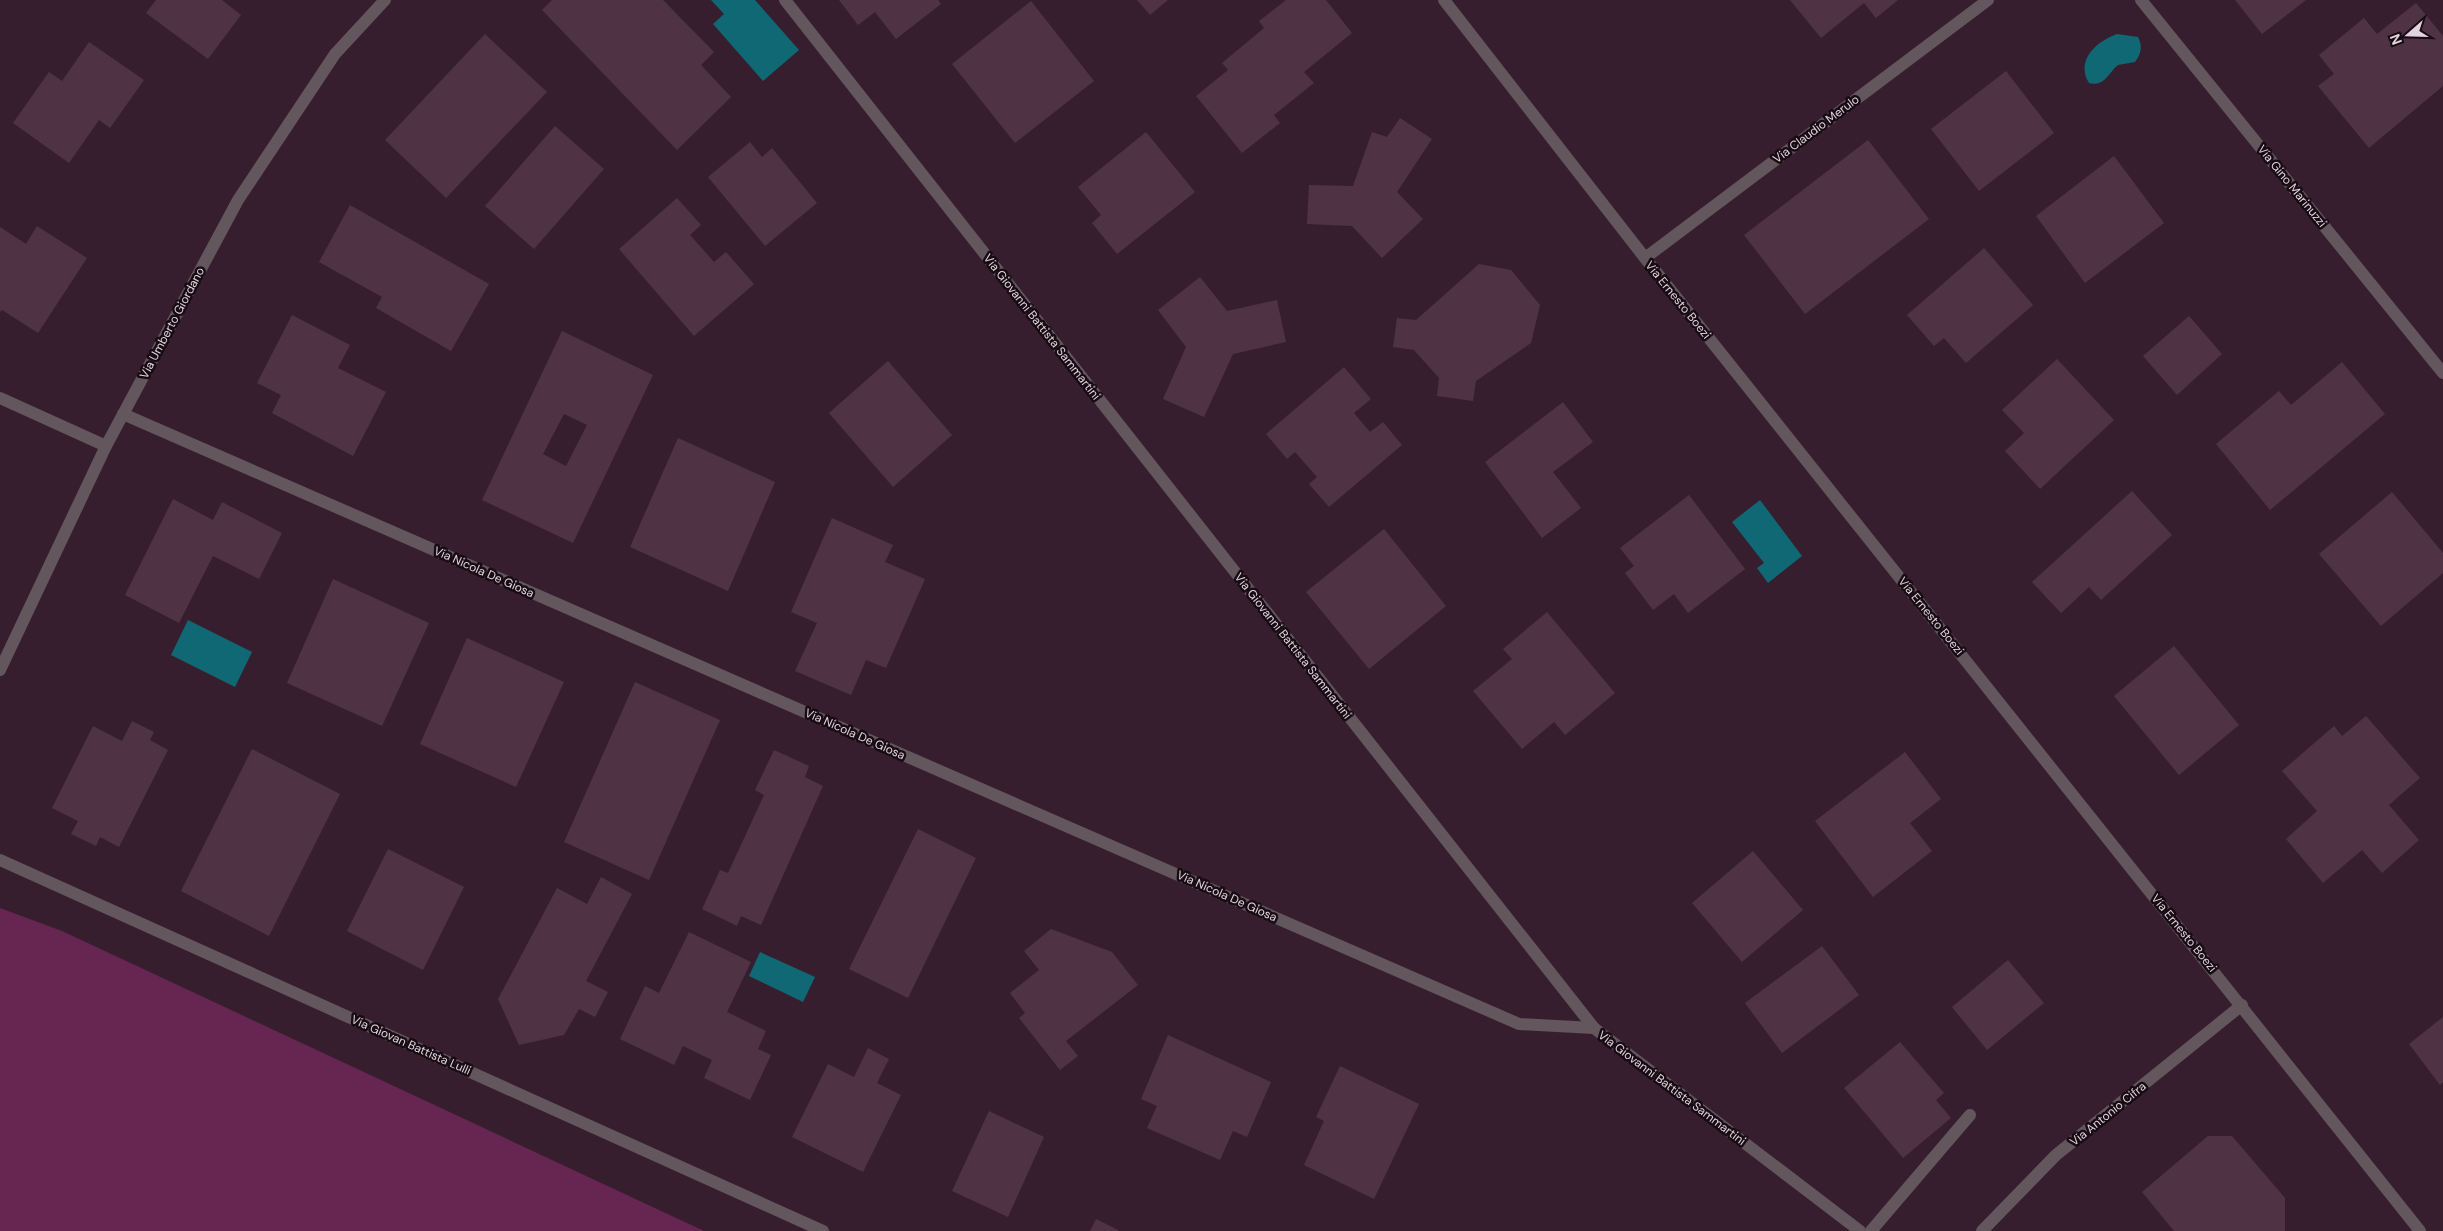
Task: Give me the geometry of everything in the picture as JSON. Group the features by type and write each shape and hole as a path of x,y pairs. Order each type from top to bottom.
{"street":[{"name":"Via Umberto Giordano","path":"0,670 106,446 238,200 335,54 385,0"},
{"name":"Via Giovanni Battista Sammartini","path":"784,0 1594,1028 1860,1231"},
{"name":"Via Ernesto Boezi","path":"1444,0 1645,258 2242,1005 2420,1231"},
{"name":"Via Claudio Merulo","path":"1645,258 1988,0"},
{"name":"Via Gino Marinuzzi","path":"2141,0 2443,373"},
{"path":"0,398 106,446"},
{"name":"Via Nicola De Giosa","path":"123,414 1519,1024 1594,1028"},
{"name":"Via Giovan Battista Lulli","path":"0,860 823,1231"},
{"name":"Via Antonio Cifra","path":"1982,1231 2056,1156 2242,1005"},
{"path":"1871,1231 1970,1115"}],"shaded area":[{"path":"0,908 62,931 704,1231 0,1231"}],"water":[{"path":"711,0 755,0 799,50 763,81 713,24 724,14"},
{"path":"2117,34 2138,37 2141,47 2137,59 2135,62 2118,65 2099,83 2089,83 2085,75 2085,67 2086,59 2090,52 2102,41"},
{"path":"1760,500 1802,556 1768,583 1757,568 1764,563 1732,522"},
{"path":"188,620 252,652 235,687 171,655"},
{"path":"760,952 815,977 803,1002 749,976"}],"building":[{"path":"156,0 222,0 241,15 208,59 146,13"},
{"path":"552,0 663,0 714,52 701,65 731,97 677,150 542,10"},
{"path":"839,0 938,0 941,4 896,39 875,12 858,25"},
{"path":"1137,0 1168,0 1150,15"},
{"path":"1286,0 1326,0 1352,33 1304,72 1314,83 1274,115 1280,123 1242,153 1196,96 1228,70 1222,63 1264,28 1259,21"},
{"path":"1790,0 1898,0 1876,18 1864,3 1821,38"},
{"path":"2235,0 2306,0 2262,34"},
{"path":"1031,1 1094,81 1015,143 952,64"},
{"path":"2416,3 2443,36 2443,86 2369,148 2318,86 2334,74 2319,55 2364,18 2377,34"},
{"path":"485,34 547,92 446,198 385,140"},
{"path":"89,42 144,80 110,128 99,120 69,163 13,123 49,72 62,81"},
{"path":"2006,71 2054,133 1979,191 1931,129"},
{"path":"1400,118 1432,139 1397,192 1423,219 1382,258 1352,226 1307,224 1309,185 1353,186 1372,132 1387,137"},
{"path":"555,126 604,169 534,249 485,206"},
{"path":"1146,132 1195,192 1117,254 1092,223 1101,215 1078,187"},
{"path":"1868,140 1929,219 1805,314 1744,235"},
{"path":"750,142 762,157 772,148 817,203 765,246 708,177"},
{"path":"2114,156 2164,223 2085,283 2036,216"},
{"path":"677,198 701,225 690,235 714,262 726,252 754,284 694,336 619,249"},
{"path":"350,205 489,284 451,351 376,308 382,297 319,262"},
{"path":"37,226 87,258 38,333 2,310 0,312 0,227 26,244"},
{"path":"1984,248 2033,305 1966,363 1944,338 1934,346 1907,315"},
{"path":"1479,264 1511,270 1540,305 1531,343 1476,381 1473,401 1437,396 1439,378 1414,350 1393,347 1397,318 1416,320"},
{"path":"1200,277 1227,311 1277,300 1286,342 1233,354 1204,417 1163,399 1186,347 1158,310"},
{"path":"292,315 350,345 338,368 386,392 353,456 272,413 281,395 257,383"},
{"path":"2189,316 2222,354 2177,395 2143,356"},
{"path":"562,331 653,375 573,543 482,500","holes":["564,414 587,425 566,466 543,454"]},
{"path":"2057,359 2114,420 2040,489 2005,451 2024,433 2002,410"},
{"path":"888,361 952,435 893,487 829,413"},
{"path":"2342,362 2385,414 2270,510 2216,444 2279,391 2291,405"},
{"path":"1344,367 1371,399 1354,413 1370,432 1383,422 1402,445 1329,507 1309,484 1317,477 1295,452 1287,459 1266,434"},
{"path":"1563,402 1593,442 1553,472 1581,508 1542,538 1485,462"},
{"path":"678,438 775,482 728,591 630,547"},
{"path":"2132,491 2172,535 2101,600 2089,587 2061,613 2032,582"},
{"path":"2392,492 2443,553 2443,573 2381,626 2319,554"},
{"path":"1689,495 1745,569 1688,613 1674,594 1653,610 1625,573 1634,566 1620,548"},
{"path":"173,499 213,520 222,502 282,533 259,579 213,556 179,623 125,595"},
{"path":"832,518 893,545 885,562 925,579 886,668 866,660 851,695 795,671 817,623 791,612"},
{"path":"1384,529 1446,606 1369,669 1306,592"},
{"path":"333,579 429,623 382,726 287,683"},
{"path":"1547,612 1615,693 1565,735 1554,722 1522,749 1473,691 1512,659 1503,649"},
{"path":"467,638 564,682 516,787 420,744"},
{"path":"2174,646 2239,725 2179,775 2114,696"},
{"path":"635,682 720,720 649,880 564,842"},
{"path":"2366,716 2420,778 2389,805 2419,840 2382,873 2362,850 2323,883 2286,839 2317,811 2282,771 2334,726 2342,736"},
{"path":"132,721 154,732 150,740 168,750 119,847 100,837 96,846 71,834 78,821 52,808 93,726 122,741"},
{"path":"252,749 340,794 269,936 181,891"},
{"path":"774,750 809,766 805,777 823,786 761,925 741,916 737,926 702,909 720,870 728,873 764,795 755,790"},
{"path":"1905,752 1941,799 1910,823 1932,851 1873,897 1815,821"},
{"path":"918,829 976,858 908,998 849,969"},
{"path":"388,849 464,887 423,970 347,931"},
{"path":"1753,851 1803,910 1742,962 1692,903"},
{"path":"601,877 632,894 586,981 608,992 595,1017 579,1009 564,1035 519,1045 498,999 557,888 587,904"},
{"path":"1051,929 1112,952 1138,985 1066,1041 1078,1056 1060,1070 1019,1018 1025,1013 1010,993 1039,970 1024,951"},
{"path":"689,932 751,962 727,1012 766,1031 758,1049 771,1055 750,1100 704,1078 712,1060 683,1046 674,1065 620,1039 645,986 659,993"},
{"path":"1822,946 1859,995 1782,1053 1745,1003"},
{"path":"2008,960 2044,1003 1987,1050 1952,1007"},
{"path":"2443,1017 2443,1082 2440,1085 2409,1044"},
{"path":"1168,1035 1271,1082 1247,1137 1233,1131 1220,1160 1147,1128 1157,1106 1141,1099"},
{"path":"1900,1042 1944,1093 1936,1100 1951,1118 1903,1158 1844,1088"},
{"path":"868,1048 889,1059 877,1083 901,1095 863,1172 792,1137 828,1064 854,1077"},
{"path":"1340,1066 1419,1104 1374,1199 1304,1165 1324,1121 1316,1117"},
{"path":"989,1111 1044,1137 1008,1217 952,1191"},
{"path":"2208,1136 2232,1136 2285,1198 2285,1231 2174,1231 2142,1192"},
{"path":"1096,1219 1120,1231 1090,1231"}]}
